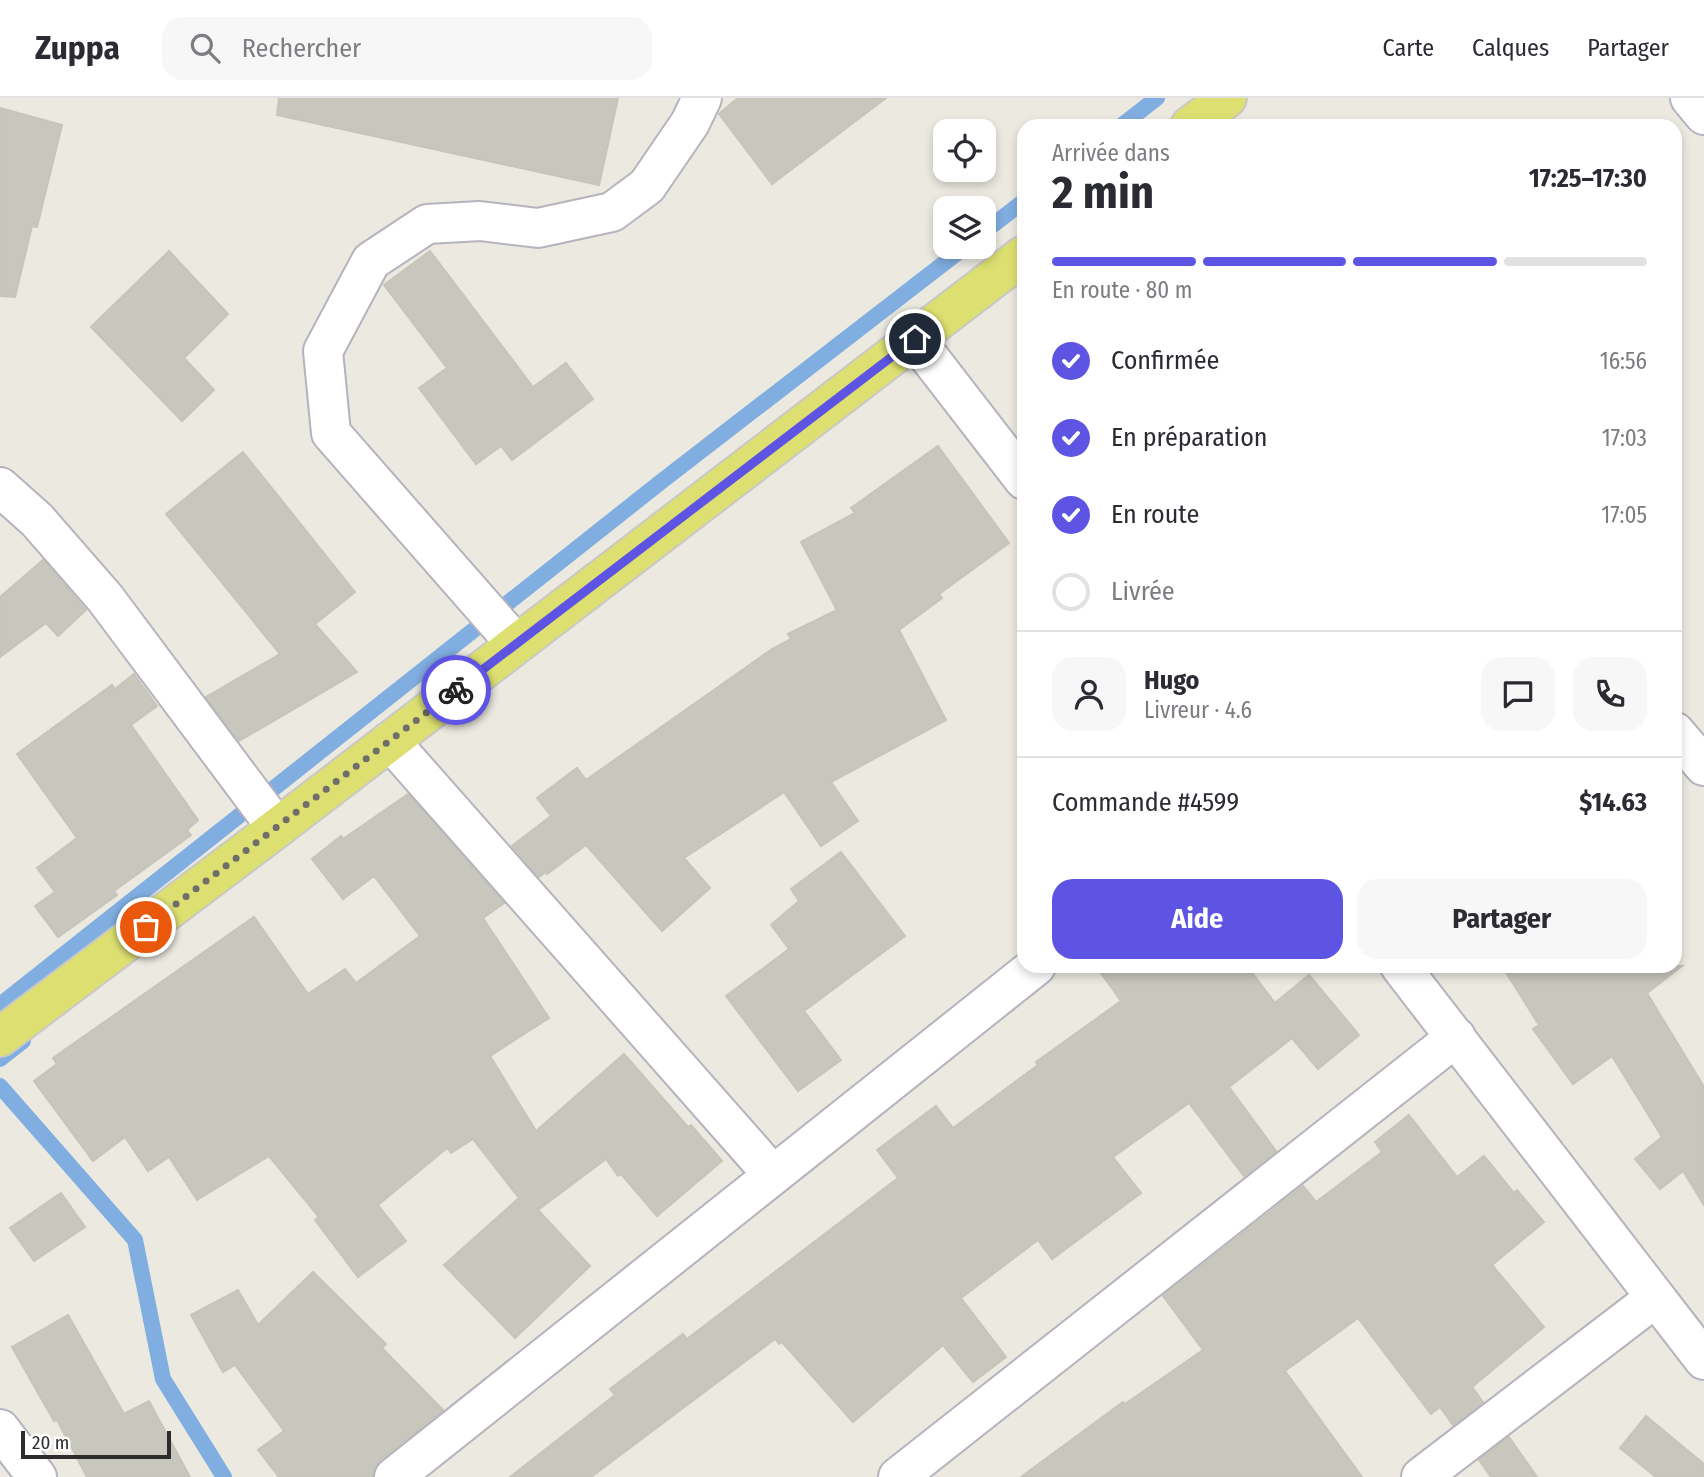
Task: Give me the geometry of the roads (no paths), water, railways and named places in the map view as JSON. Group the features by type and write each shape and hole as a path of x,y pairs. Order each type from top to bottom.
{"main road":[{"path":"1199,119 1227,98"},
{"path":"0,1037 1017,260"}],"street":[{"path":"516,644 331,433 323,351 371,261 427,224 480,221 538,228 612,212 648,186 690,123 702,98"},
{"path":"1690,98 1704,115"},
{"path":"915,339 1017,471"},
{"path":"0,487 37,520 105,598 277,828"},
{"path":"1682,740 1704,766"},
{"path":"390,741 773,1175"},
{"path":"394,1477 1027,973"},
{"path":"1406,973 1704,1360"},
{"path":"898,1477 1456,1037"},
{"path":"1421,1477 1655,1298"},
{"path":"0,1429 37,1477"}],"waterway":[{"path":"1130,119 1157,98"},
{"path":"996,223 1017,206"},
{"path":"0,1005 662,481 949,259"},
{"path":"0,1059 23,1041"},
{"path":"0,1086 135,1240 163,1379 224,1477"}]}
